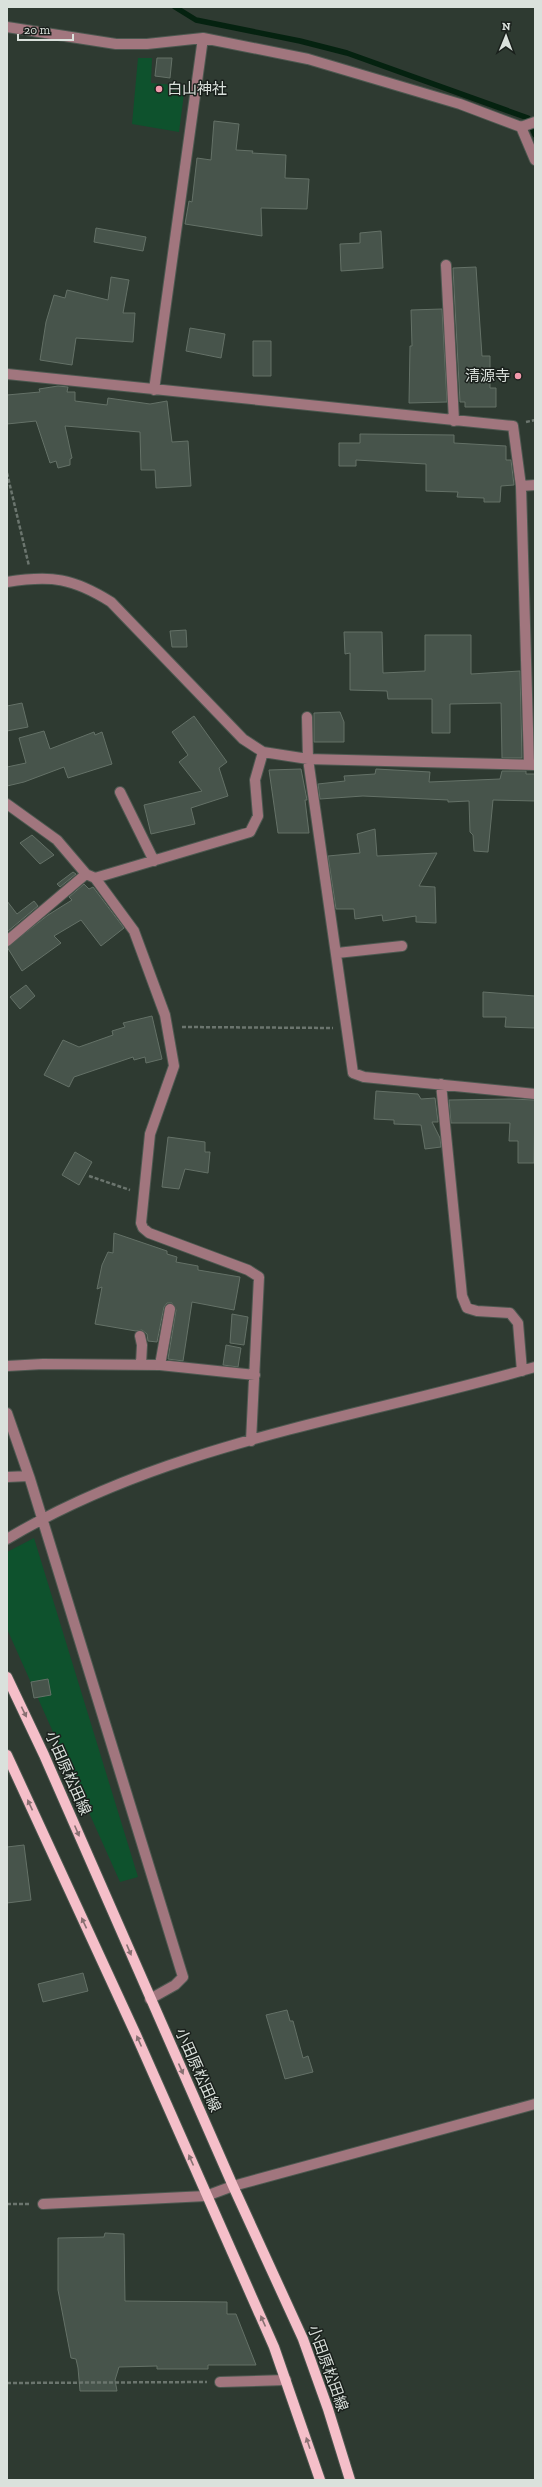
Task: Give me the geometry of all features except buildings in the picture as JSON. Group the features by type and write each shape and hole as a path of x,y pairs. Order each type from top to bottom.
{"main road":[{"name":"小田原松田線","path":"7,1677 44,1755 150,1999 303,2339 350,2480"},
{"path":"7,1755 137,2037 274,2347 320,2480"}],"street":[{"path":"7,27 116,44 147,44 203,38 308,59 460,104 521,127 535,122"},
{"path":"154,390 203,38"},
{"path":"521,127 535,160"},
{"path":"446,265 454,421"},
{"path":"7,374 513,426 521,486 532,764 308,760 263,752 243,739 111,602 87,587 58,579 32,578 7,582"},
{"path":"521,486 535,485"},
{"path":"307,717 308,760 337,953 352,1073 364,1077 535,1094"},
{"path":"7,941 91,876 154,861 250,832 258,816 256,780 263,752"},
{"path":"120,792 154,861"},
{"path":"7,804 57,840 91,876 134,930 151,972 167,1027 174,1066 150,1134 141,1223 143,1228 183,1247 248,1270 259,1277 251,1441"},
{"path":"337,953 402,946"},
{"path":"441,1084 462,1296 468,1308 477,1311 510,1313 518,1323 522,1370"},
{"path":"160,1365 170,1308"},
{"path":"140,1336 142,1345 141,1364"},
{"path":"7,1366 43,1364 141,1364 255,1375"},
{"path":"7,1539 42,1518 162,1467 251,1441 535,1367"},
{"path":"7,1413 29,1476 183,1977 175,1985 150,1999"},
{"path":"7,1477 29,1476"},
{"path":"43,2204 206,2196 233,2186 535,2104"},
{"path":"220,2382 286,2380"}],"path":[{"path":"7,473 32,578"},
{"path":"167,1027 346,1028"},
{"path":"90,1176 132,1191 144,1192"},
{"path":"7,2204 43,2204"},
{"path":"7,2383 220,2382"}],"green space":[{"path":"138,58 152,58 151,83 185,86 179,132 132,124"},
{"path":"34,1538 138,1877 120,1882 7,1629 7,1552"}],"waterway":[{"path":"175,7 196,20 300,41 347,53 528,118 535,135"}],"place":[{"name":"白山神社","path":"159,89"},
{"name":"清源寺","path":"518,376"}]}
